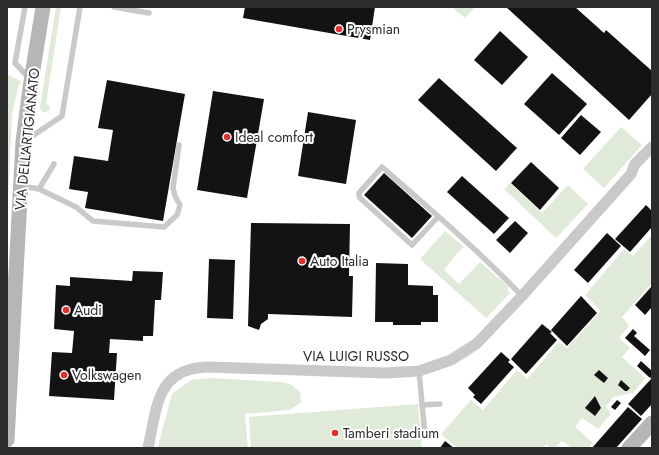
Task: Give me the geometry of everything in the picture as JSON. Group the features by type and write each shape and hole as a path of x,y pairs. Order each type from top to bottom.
{"street":[{"name":"VIA DELL'ARTIGIANATO","path":"7,440 23,142 43,7"},
{"name":"VIA LUIGI RUSSO","path":"148,448 162,390 171,379 191,369 208,367 385,373 419,371 451,360 476,344 522,296 631,174 635,164 652,147"},
{"name":"VIA LUIGI RUSSO","path":"631,174 641,169 652,156"},
{"path":"629,448 652,423"}],"lane":[{"path":"24,7 14,63 31,80"},
{"path":"23,142 62,116 80,7"},
{"path":"114,7 149,13"},
{"path":"21,186 39,189 76,207 93,221 164,227 177,215 180,205 174,196 173,188 179,145"},
{"path":"39,189 54,164"},
{"path":"438,216 412,245 360,198 359,193 382,167 438,216 501,274 522,296"},
{"path":"419,371 425,436"},
{"path":"422,405 440,404"}],"green space":[{"path":"56,7 61,7 46,104 50,106 49,110 45,113 40,107"},
{"path":"455,7 475,7 465,18 454,9"},
{"path":"7,74 20,81 21,84 19,84 12,114 7,220"},
{"path":"621,127 642,145 604,188 583,169"},
{"path":"510,183 542,213 568,185 588,204 556,238 504,189"},
{"path":"445,231 464,247 455,255 444,270 459,284 480,262 509,287 507,291 510,293 486,318 420,259"},
{"path":"652,235 652,272 650,275 652,278 652,283 622,317 629,326 619,338 630,348 622,357 645,378 633,393 613,397 606,407 611,414 598,429 582,418 575,427 593,443 588,448 572,448 562,441 555,448 551,448 546,444 543,448 457,448 441,434 471,400 483,410 517,370 527,379 559,342 567,348 601,311 585,295 624,249 633,256"},
{"path":"212,378 281,382 292,385 300,392 301,403 289,410 245,414 248,448 159,448 158,446 172,394 191,380"},
{"name":"Tamberi stadium","path":"418,404 422,448 251,448 249,417"}],"building":[{"name":"Prysmian","path":"245,7 375,7 370,40 243,18"},
{"path":"506,7 575,7 604,33 606,30 652,71 652,94 629,120"},
{"path":"500,31 528,57 502,85 474,60"},
{"path":"552,73 587,104 559,135 524,104"},
{"path":"439,78 517,148 496,171 418,100"},
{"path":"107,80 185,94 163,221 85,208 88,192 69,189 74,156 108,161 113,130 98,128"},
{"path":"213,91 264,99 247,198 197,190"},
{"path":"308,112 356,120 346,184 298,176"},
{"path":"581,115 601,132 580,155 561,138"},
{"path":"531,162 559,188 540,210 511,183"},
{"path":"384,173 432,216 412,238 364,195"},
{"path":"462,176 509,218 494,234 447,192"},
{"path":"646,205 652,211 652,227 630,252 615,239"},
{"path":"515,221 528,233 510,253 496,240"},
{"path":"251,223 350,224 349,276 353,276 352,317 268,314 268,319 261,324 259,330 248,326"},
{"path":"607,233 621,246 588,283 574,270"},
{"path":"209,259 235,260 233,319 207,318"},
{"path":"376,263 408,264 408,285 433,286 433,295 438,295 438,322 421,322 421,325 393,325 393,322 375,322"},
{"path":"133,271 163,272 161,300 155,300 153,336 143,336 143,341 110,339 109,353 117,353 114,400 49,396 52,352 72,353 74,331 54,329 56,285 70,286 70,277 132,281"},
{"path":"652,286 652,307 645,315 635,305"},
{"path":"581,296 597,313 567,346 551,330"},
{"path":"542,324 552,332 550,333 557,340 526,374 511,359"},
{"path":"633,329 637,333 634,336 650,350 645,356 625,338"},
{"path":"501,352 510,360 508,362 514,367 481,404 473,397 475,395 468,388"},
{"path":"641,361 652,371 652,376 650,378 637,366"},
{"path":"599,370 608,378 604,383 594,375"},
{"path":"652,378 652,404 641,416 628,404"},
{"path":"621,380 630,388 627,391 618,385"},
{"path":"595,396 601,408 595,416 585,408"},
{"path":"617,400 621,403 615,410 611,407"},
{"path":"628,407 642,419 616,448 592,448"},
{"path":"445,441 454,448 440,448"}],"place":[{"name":"Prysmian","path":"339,29"},
{"name":"Ideal comfort","path":"227,137"},
{"name":"Auto Italia","path":"302,261"},
{"name":"Audi","path":"66,310"},
{"name":"Volkswagen","path":"64,375"},
{"name":"Tamberi stadium","path":"335,433"}]}
